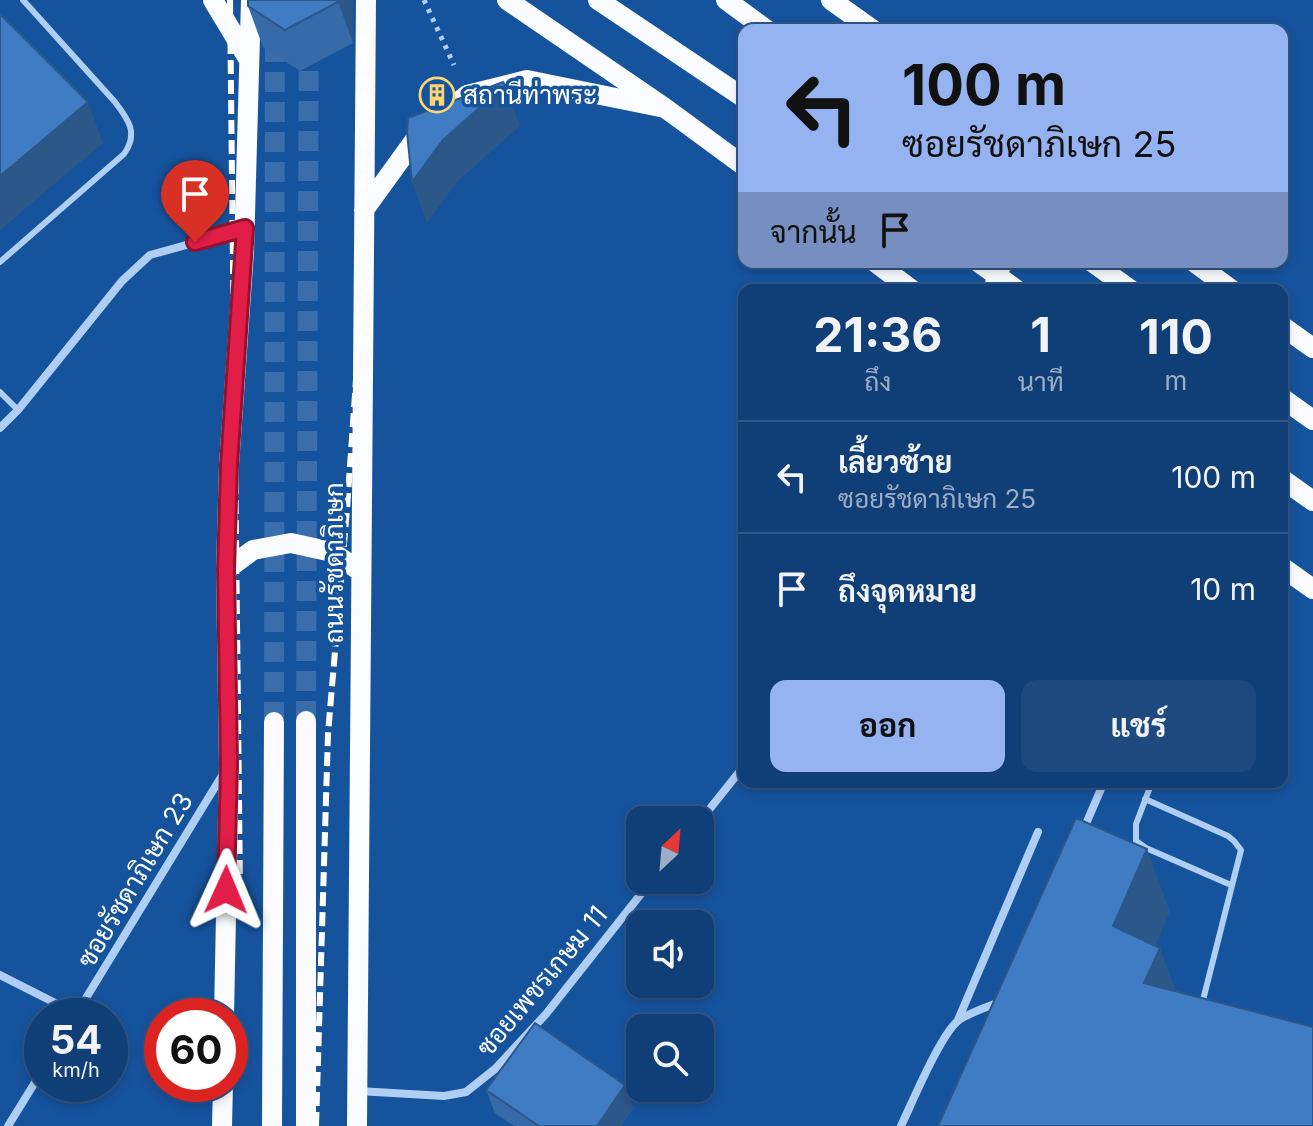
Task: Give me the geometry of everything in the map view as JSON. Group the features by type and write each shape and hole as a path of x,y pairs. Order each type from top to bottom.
{"main road":[{"path":"213,0 249,60"},
{"path":"224,998 229,764 226,570 229,465 245,228 251,0"},
{"name":"ถนนรัชดาภิเษก","path":"357,1126 366,0"},
{"path":"507,0 738,162"},
{"path":"598,0 738,94"},
{"path":"726,0 759,24"},
{"path":"831,0 865,24"},
{"path":"364,210 419,134 467,95 527,80 665,108"},
{"path":"881,268 898,284"},
{"path":"1100,268 1123,284"},
{"path":"1202,268 1224,284"},
{"path":"1288,330 1313,348"},
{"path":"1288,402 1313,420"},
{"path":"1288,483 1313,501"},
{"path":"226,570 253,550 291,543 332,552 360,571"},
{"path":"1288,571 1313,589"},
{"path":"306,721 306,1126"},
{"path":"272,1126 274,722"},
{"path":"222,1126 223,1102"}],"street":[{"path":"0,428 122,281 150,255 245,228"},
{"name":"ซอยรัชดาภิเษก 23","path":"86,998 229,764"},
{"path":"712,806 738,774"},
{"path":"1079,839 1101,788"},
{"path":"901,1126 941,1043 958,1021 1038,832"},
{"name":"ซอยเพชรเกษม 11","path":"357,1091 444,1096 466,1092 495,1069 546,1014 641,894"},
{"path":"0,975 44,998"},
{"path":"958,1021 1002,1002 1007,996"},
{"path":"8,1126 24,1100"}],"lane":[{"path":"0,262 124,154 131,136 128,119 115,102 23,0"},
{"path":"0,392 18,410"},
{"path":"1150,788 1135,830 1136,841 1231,885"},
{"path":"1145,799 1228,836 1240,847 1202,1002 1203,1014"}],"path":[{"path":"424,0 456,69"}],"building":[{"path":"248,0 338,2 285,30 248,6"},
{"path":"0,14 88,102 0,176"},
{"path":"503,82 505,85 443,140 412,182 408,118"},
{"path":"1076,818 1147,849 1113,926 1160,948 1144,983 1313,1027 1313,1126 938,1126"},
{"path":"535,1023 625,1085 597,1126 539,1126 486,1090"}],"tunnel":[{"path":"274,722 275,0"},
{"path":"306,721 309,0"}],"railway":[{"path":"230,0 240,891"},
{"path":"316,1126 328,734 363,280 364,0"}],"place":[{"name":"สถานีท่าพระ","path":"437,95"}],"route":[{"path":"195,242 245,228 229,465 226,890"}]}
